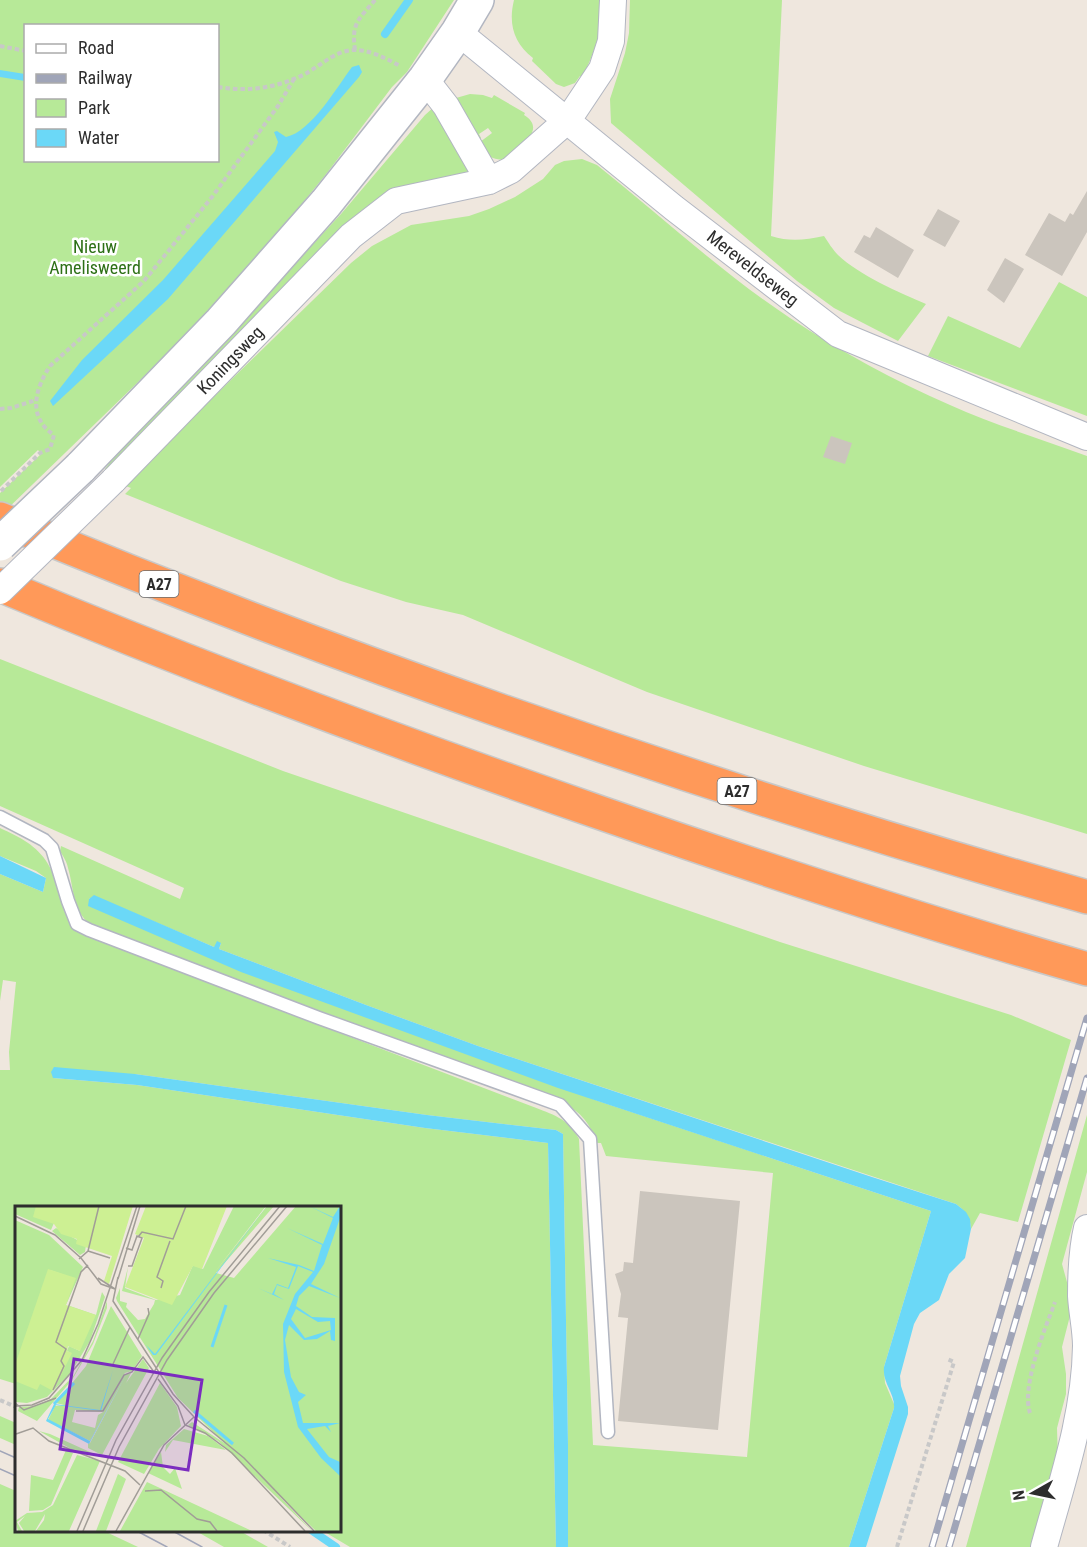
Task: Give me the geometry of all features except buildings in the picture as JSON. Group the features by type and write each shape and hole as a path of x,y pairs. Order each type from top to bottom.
{"highway":[{"name":"A27","path":"0,519 277,630 491,708 797,811 945,857 1087,897"},
{"path":"0,585 126,638 528,788 785,876 1087,969"}],"main road":[{"name":"Koningsweg","path":"0,544 80,468 221,322 326,202 425,79 477,0"}],"street":[{"name":"Koningsweg","path":"0,591 113,481 351,236 396,201 489,181 511,170 568,120 602,69 611,41 613,0"},
{"name":"Mereveldseweg","path":"458,32 674,208 838,334 1087,437"},
{"path":"425,79 446,106 489,181"},
{"path":"1044,1547 1076,1428 1082,1388 1086,1346 1081,1296 1084,1239 1087,1228"}],"lane":[{"path":"0,817 44,840 52,848 77,924 330,1022 560,1105 590,1139 608,1432"}],"path":[{"path":"355,50 352,34 358,21 375,0"},
{"path":"0,46 24,51"},
{"path":"219,87 257,89 275,86 294,78 334,54 355,50 382,57 425,79"},
{"path":"0,492 40,453 50,450 54,435 38,415 36,400 39,382 50,366 144,281 212,197 278,106 294,78"},
{"path":"0,409 36,400"},
{"path":"1030,1413 1027,1405 1029,1388 1050,1314"},
{"path":"897,1547 954,1362 947,1359"},
{"path":"0,1400 15,1407"},
{"path":"266,1532 290,1547"}],"green space":[{"name":"Nieuw Amelisweerd","path":"0,0 454,0 407,72 392,87 263,252 196,326 0,516 0,493 41,454 38,450 0,487"},
{"path":"514,0 603,0 600,30 595,49 582,77 580,76 575,83 564,87 556,84 532,61 533,58 521,46 514,32 512,9"},
{"path":"630,0 782,0 771,236 798,240 824,236 838,255 857,270 926,304 898,341 834,308 797,281 611,123 610,99 625,53 629,33"},
{"path":"470,94 492,98 494,95 525,113 524,115 531,121 532,133 528,139 504,160 488,156 476,145 492,133 488,128 479,134 481,138 475,143 449,100"},
{"path":"435,106 469,169 468,173 414,190 107,472 105,469 121,447 186,381 341,214"},
{"path":"582,159 597,165 765,301 828,342 929,396 1087,456 1087,834 864,766 647,692 463,615 406,602 341,581 125,494 131,488 123,485 351,263 372,246 411,225 469,216 489,209 515,197 543,179 555,165 564,161"},
{"path":"1059,282 1087,297 1087,416 928,356 948,316 1020,348"},
{"path":"0,659 283,771 780,942 1011,1015 1071,1040 1018,1222 980,1213 971,1229 967,1215 956,1204 478,1046 219,949 221,943 214,947 94,896 89,899 598,1101 931,1211 884,1367 885,1383 894,1408 849,1547 568,1547 563,1134 556,1130 427,1115 135,1074 53,1078 137,1085 425,1128 548,1143 556,1547 350,1547 325,1532 340,1532 340,1206 15,1206 15,1384 0,1379 0,1070 10,1070 9,1052 16,982 3,980 0,1001 0,874 43,892 46,878 36,871 0,856 0,828 27,842 44,857 53,874 64,911 76,928 86,936 546,1112 570,1126 579,1139 593,1445 747,1457 773,1173 606,1156 601,1143 596,1143 584,1119 564,1104 195,966 90,924 80,912 74,898 65,859 60,851 61,846 180,899 184,888 0,806"},
{"path":"1087,1115 1087,1172 1062,1264 1073,1304 1062,1347 1066,1394 1057,1428 1058,1461 1034,1547 966,1547"},
{"path":"0,1416 15,1423 15,1445 0,1438"},
{"path":"0,1484 15,1491 15,1532 106,1532 138,1547 0,1547"},
{"path":"198,1532 242,1532 268,1547 224,1547"}],"water":[{"path":"359,65 362,72 359,77 168,299 53,406 50,401 82,360 163,280 275,151 278,142 274,132 277,131 286,137 305,127 323,108 352,67"},
{"path":"0,70 24,74 24,81 0,77"},
{"path":"0,856 46,878 43,892 0,874"},
{"path":"94,895 214,947 217,941 221,943 219,949 478,1046 956,1204 966,1212 970,1219 971,1229 965,1258 949,1274 939,1300 920,1313 914,1324 900,1376 908,1414 866,1547 849,1547 894,1408 884,1367 931,1211 558,1088 241,972 88,906 89,899"},
{"path":"54,1067 135,1074 427,1115 556,1130 563,1134 568,1547 556,1547 548,1143 425,1128 137,1085 53,1078 51,1072"}],"waterway":[{"path":"385,34 409,0"},
{"path":"314,1532 336,1547"}],"tram line":[{"path":"0,1451 15,1458"},
{"path":"0,1469 15,1476"},
{"path":"139,1532 167,1547"},
{"path":"175,1532 202,1547"}],"railway":[{"path":"932,1547 1087,1018"},
{"path":"949,1547 1087,1078"}]}
